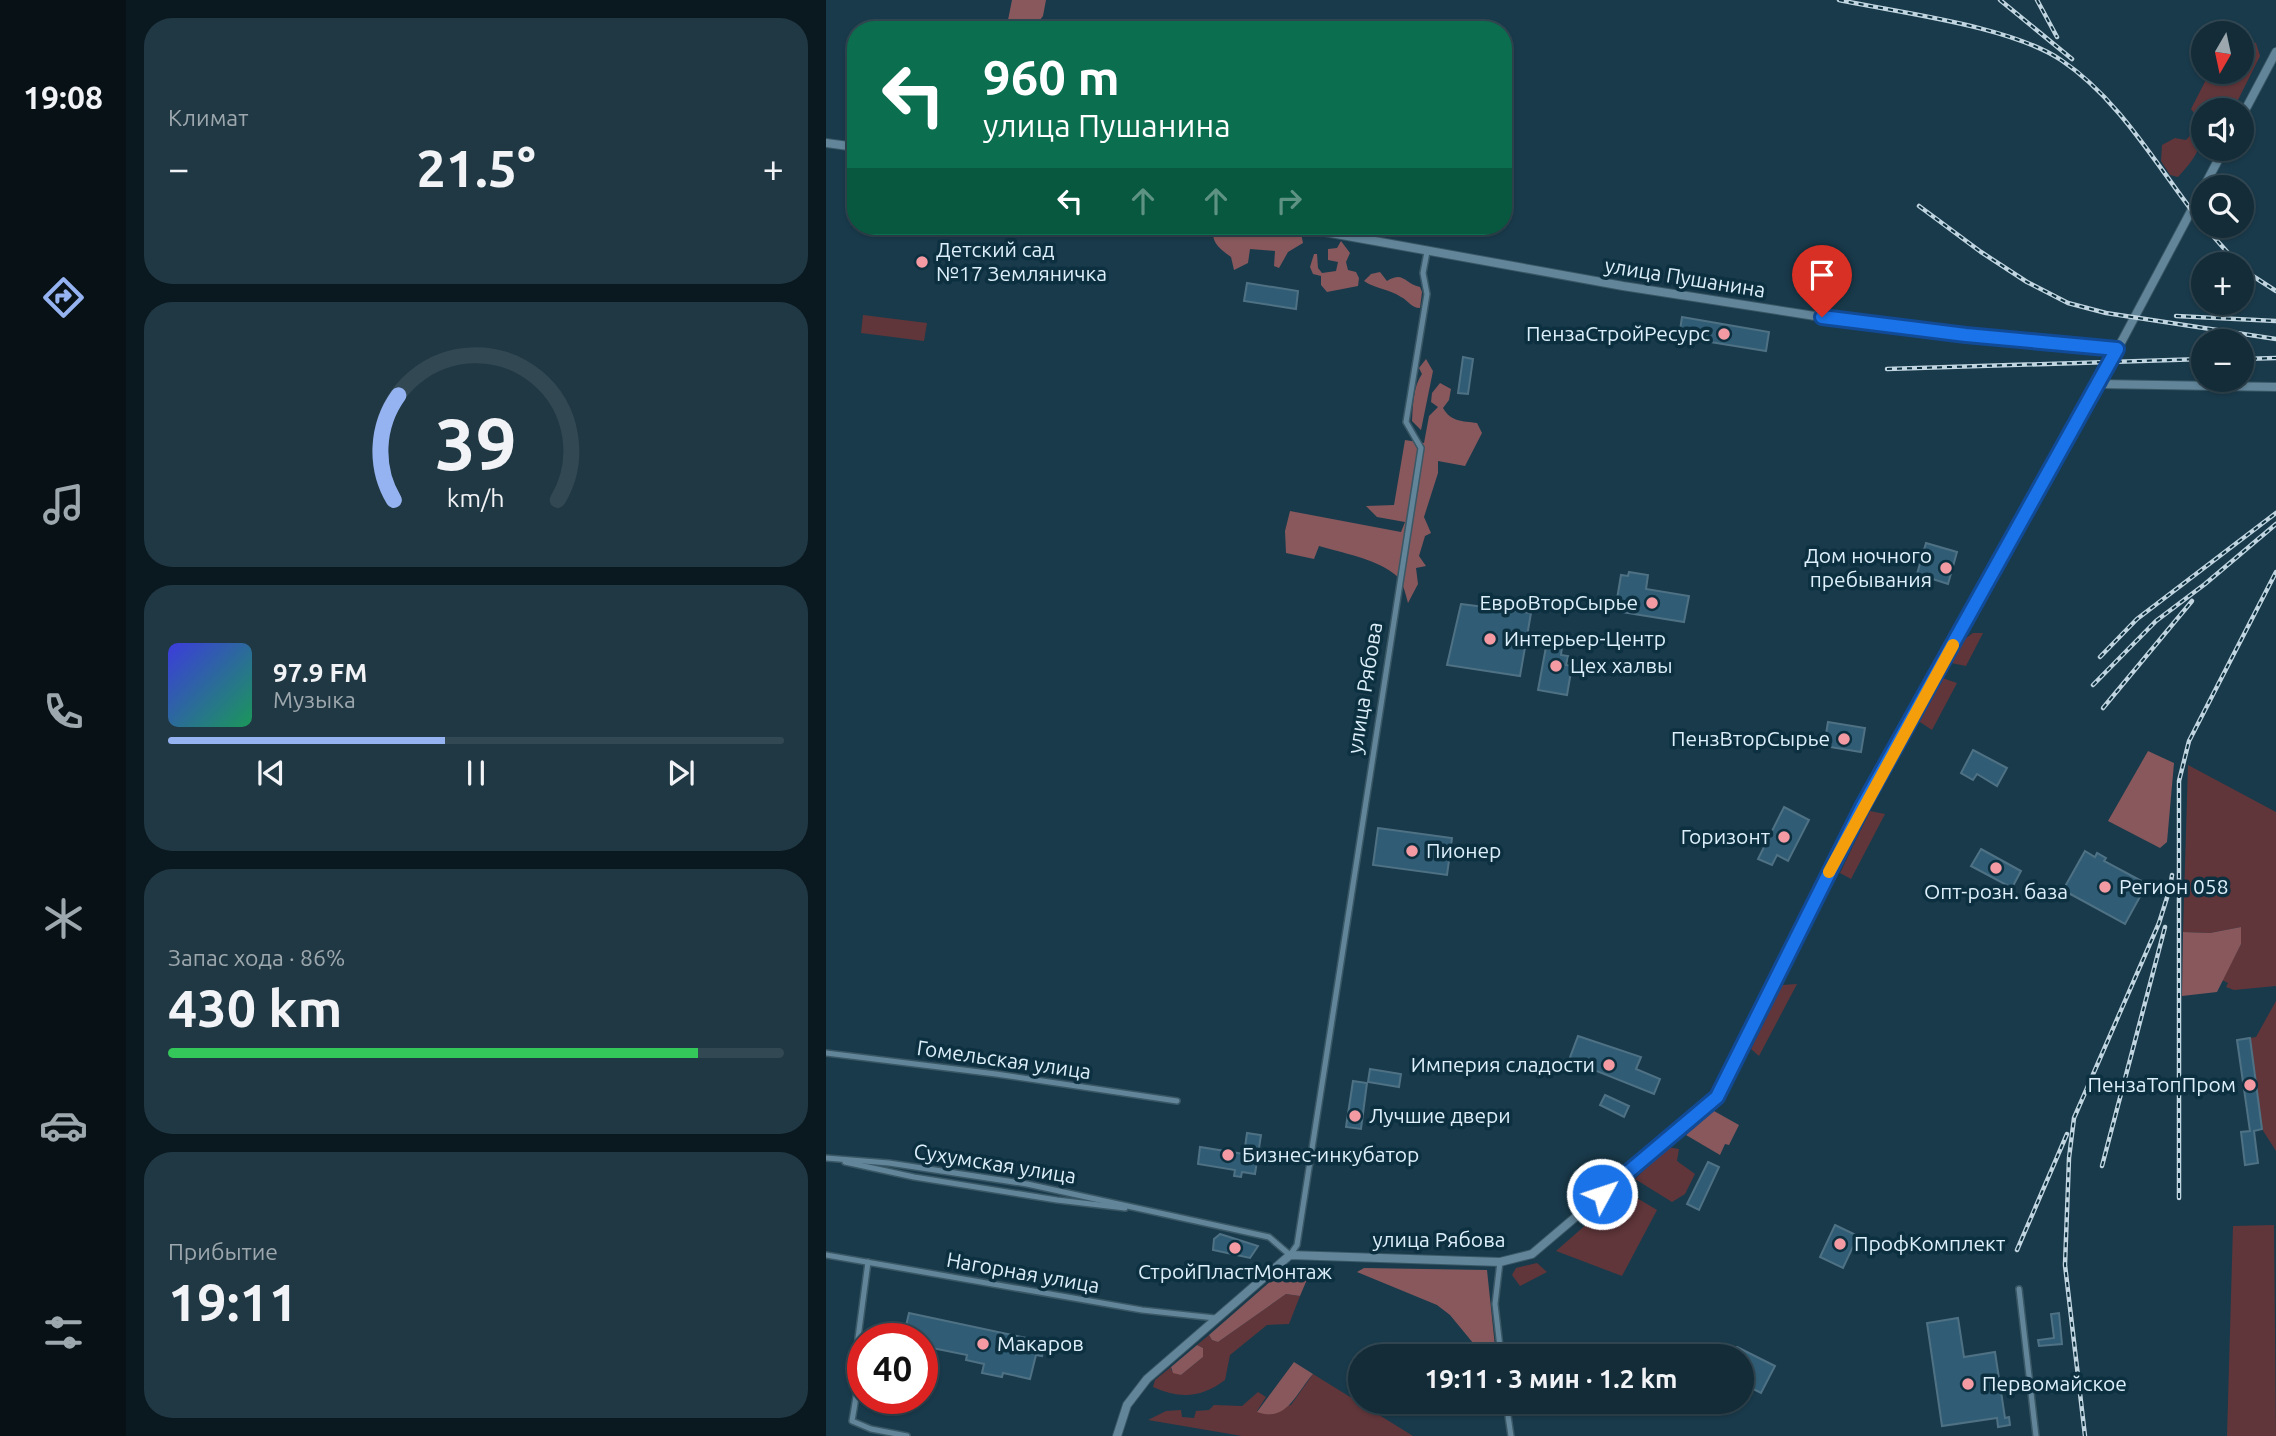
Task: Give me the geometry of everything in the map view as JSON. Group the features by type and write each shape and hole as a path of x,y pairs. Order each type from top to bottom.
{"street":[{"path":"2252,98 2276,52"},
{"path":"826,143 847,146"},
{"name":"улица Рябова","path":"1290,1255 1500,1262 1532,1254 1717,1097 1862,807 2099,384 2218,161"},
{"name":"улица Пушанина","path":"1339,235 1847,321 2117,349"},
{"name":"улица Рябова","path":"1290,1255 1297,1245 1421,448 1406,422 1427,294 1423,273 1427,252"},
{"path":"2099,384 2276,387"},
{"name":"Гомельская улица","path":"826,1053 996,1074 1177,1101"},
{"name":"Сухумская улица","path":"826,1158 887,1172 1029,1196 1146,1210"},
{"name":"Сухумская улица","path":"838,1160 889,1163 1027,1184 1269,1237 1290,1255"},
{"name":"Нагорная улица","path":"826,1255 1142,1310 1215,1318"},
{"path":"1116,1436 1127,1405 1147,1379 1290,1255"},
{"path":"868,1262 858,1338 859,1379 852,1421 871,1429 907,1436"},
{"path":"1500,1262 1495,1304 1500,1344"},
{"path":"2019,1289 2036,1436"},
{"path":"1508,1414 1511,1436"}],"shaded area":[{"path":"1012,0 1046,0 1043,16 1039,21 1008,21"},
{"path":"2254,42 2256,43 2260,56 2254,68"},
{"path":"2204,84 2246,84 2239,98 2197,98"},
{"path":"2191,135 2192,161 2178,177 2170,175 2161,161 2162,145 2175,138 2186,140"},
{"path":"1301,235 1303,243 1288,252 1279,268 1274,266 1275,251 1250,249 1248,263 1234,270 1231,257 1219,247 1213,236"},
{"path":"1341,241 1350,253 1346,262 1348,270 1356,272 1359,278 1358,286 1327,292 1321,285 1321,276 1313,274 1310,267 1314,254 1317,254 1318,268 1322,273 1336,271 1338,262 1328,260 1328,249 1337,248"},
{"path":"1380,272 1387,281 1400,277 1420,287 1420,308 1412,306 1396,294 1364,281 1371,274"},
{"path":"863,315 927,323 924,341 861,333"},
{"path":"1426,359 1433,371 1421,430 1412,421 1415,390 1422,374 1419,368"},
{"path":"1440,383 1451,389 1449,400 1443,408 1446,413 1457,420 1477,423 1482,433 1465,466 1438,461 1438,473 1424,517 1431,533 1425,536 1419,556 1426,566 1416,568 1418,584 1408,603 1399,579 1376,563 1319,546 1314,559 1286,553 1285,531 1290,511 1401,532 1405,522 1377,517 1366,506 1394,505 1405,440 1424,443 1429,416 1438,407 1431,402 1432,393"},
{"path":"1973,633 1983,633 1966,666 1951,663 1962,641"},
{"path":"1942,678 1957,683 1932,730 1917,720"},
{"path":"2148,751 2174,763 2167,842 2160,848 2108,821"},
{"path":"2188,765 2276,812 2276,986 2234,990 2226,987 2228,983 2222,980 2241,944 2241,927 2210,933 2183,932"},
{"path":"1870,811 1885,814 1851,879 1840,873"},
{"path":"2241,927 2241,944 2217,992 2182,996 2183,932 2210,933"},
{"path":"1797,984 1759,1056 1751,1049 1782,985"},
{"path":"2276,1001 2276,1151 2262,1129 2250,1038 2256,1037"},
{"path":"1714,1111 1739,1125 1729,1145 1725,1144 1720,1155 1686,1135"},
{"path":"1667,1147 1679,1149 1677,1161 1695,1174 1685,1194 1672,1202 1635,1179"},
{"path":"1621,1194 1632,1195 1657,1210 1622,1276 1556,1251"},
{"path":"2274,1225 2276,1436 2227,1436 2233,1226"},
{"path":"1537,1263 1547,1272 1520,1286 1512,1275 1516,1268"},
{"path":"1364,1268 1487,1270 1495,1344 1474,1344 1450,1315 1437,1305 1357,1272"},
{"path":"1284,1274 1308,1277 1300,1296 1286,1294 1218,1342 1212,1340 1209,1335 1272,1280"},
{"path":"1286,1294 1300,1296 1289,1324 1267,1325 1230,1355 1225,1380 1207,1390 1190,1395 1172,1394 1153,1387 1155,1380 1171,1367 1171,1370 1181,1375 1203,1357 1203,1348 1197,1345 1209,1335 1212,1340 1218,1342"},
{"path":"1197,1345 1203,1348 1203,1357 1181,1375 1173,1373 1171,1367"},
{"path":"1294,1362 1313,1374 1283,1410 1267,1414 1257,1412"},
{"path":"1313,1374 1348,1396 1348,1414 1378,1414 1413,1436 1242,1436 1148,1420 1166,1411 1181,1410 1182,1417 1194,1418 1196,1411 1209,1410 1214,1405 1242,1406 1258,1392 1266,1397 1257,1411 1291,1405"}],"building":[{"path":"1247,283 1298,291 1296,309 1244,301"},
{"name":"ПензаСтройРесурс","path":"1682,317 1769,332 1766,351 1679,337"},
{"path":"1463,357 1473,359 1468,394 1458,393"},
{"name":"Дом ночного пребывания","path":"1926,543 1957,552 1948,584 1917,574"},
{"name":"ЕвроВторСырье","path":"1629,572 1648,575 1646,589 1689,596 1684,622 1615,611 1621,575 1628,576"},
{"name":"Интерьер-Центр","path":"1461,604 1531,613 1520,676 1447,665"},
{"name":"Цех халвы","path":"1548,636 1563,639 1561,655 1568,656 1566,665 1572,666 1567,695 1538,690"},
{"name":"ПензВторСырье","path":"1828,722 1865,728 1861,752 1824,746"},
{"path":"1973,750 2007,768 1997,786 1977,774 1973,780 1961,773"},
{"name":"Горизонт","path":"1784,807 1809,820 1788,861 1777,855 1772,865 1758,859"},
{"name":"Пионер","path":"1378,828 1452,838 1447,875 1373,865"},
{"name":"Опт-розн. база","path":"1981,849 2021,871 2012,888 1971,866"},
{"name":"Регион 058","path":"2085,851 2095,857 2097,853 2106,858 2104,861 2147,884 2125,924 2063,890"},
{"name":"Империя сладости","path":"1578,1036 1641,1057 1636,1069 1660,1079 1654,1094 1569,1060"},
{"name":"ПензаТопПром","path":"2250,1038 2262,1129 2254,1131 2258,1163 2245,1165 2241,1132 2250,1131 2237,1040"},
{"path":"1370,1069 1401,1074 1399,1087 1368,1082"},
{"name":"Лучшие двери","path":"1353,1081 1367,1083 1361,1129 1346,1127"},
{"path":"1605,1095 1629,1106 1624,1117 1600,1105"},
{"name":"Бизнес-инкубатор","path":"1247,1133 1261,1135 1255,1174 1242,1172 1241,1177 1234,1176 1235,1170 1198,1164 1200,1147 1244,1154"},
{"path":"1708,1162 1719,1167 1699,1210 1687,1204"},
{"name":"ПрофКомплект","path":"1835,1225 1858,1236 1843,1268 1820,1257"},
{"name":"СтройПластМонтаж","path":"1220,1234 1258,1246 1250,1258 1213,1250 1214,1239"},
{"name":"Макаров","path":"909,1313 1045,1342 1042,1356 1036,1355 1030,1379 1003,1373 1002,1377 982,1373 984,1364 966,1360 967,1355 938,1349 938,1323 907,1323"},
{"path":"2059,1313 2062,1344 2039,1346 2038,1340 2054,1338 2051,1314"},
{"name":"Первомайское","path":"1958,1318 1964,1357 1995,1352 2005,1418 2009,1417 2010,1425 1998,1427 1997,1418 1942,1426 1927,1323"},
{"path":"1754,1356 1775,1366 1761,1393 1754,1390"}],"railway":[{"path":"1839,0 1985,30 2014,38 2061,60 2083,76 2121,115 2191,209"},
{"path":"2000,0 2072,59"},
{"path":"2037,0 2057,37"},
{"path":"1919,206 2027,282 2068,303 2106,313 2276,339"},
{"path":"2215,238 2227,252"},
{"path":"2254,277 2276,291"},
{"path":"2176,316 2276,321"},
{"path":"2254,359 2276,358"},
{"path":"1887,369 2191,359"},
{"path":"2100,657 2137,619 2276,513"},
{"path":"2093,685 2156,621 2276,524"},
{"path":"2179,1198 2179,781 2189,741 2276,572"},
{"path":"2103,708 2192,601"},
{"path":"2085,1436 2065,1265 2069,1158 2074,1118 2159,923 2172,875"},
{"path":"2102,1166 2165,927"},
{"path":"2017,1250 2067,1134"}],"slow traffic":[{"path":"1829,872 1862,807 1953,645"}],"place":[{"name":"Детский сад №17 Земляничка","path":"922,262"},
{"name":"ПензаСтройРесурс","path":"1724,334"},
{"name":"Дом ночного пребывания","path":"1946,568"},
{"name":"ЕвроВторСырье","path":"1652,603"},
{"name":"Интерьер-Центр","path":"1490,639"},
{"name":"Цех халвы","path":"1556,666"},
{"name":"ПензВторСырье","path":"1844,739"},
{"name":"Горизонт","path":"1784,837"},
{"name":"Пионер","path":"1412,851"},
{"name":"Опт-розн. база","path":"1996,868"},
{"name":"Регион 058","path":"2105,887"},
{"name":"Империя сладости","path":"1609,1065"},
{"name":"ПензаТопПром","path":"2250,1085"},
{"name":"Лучшие двери","path":"1355,1116"},
{"name":"Бизнес-инкубатор","path":"1228,1155"},
{"name":"ПрофКомплект","path":"1840,1244"},
{"name":"СтройПластМонтаж","path":"1235,1248"},
{"name":"Макаров","path":"983,1344"},
{"name":"Первомайское","path":"1968,1384"}],"route":[{"path":"1602,1194 1717,1097 1862,807 2117,349 1966,335 1822,317"}]}
